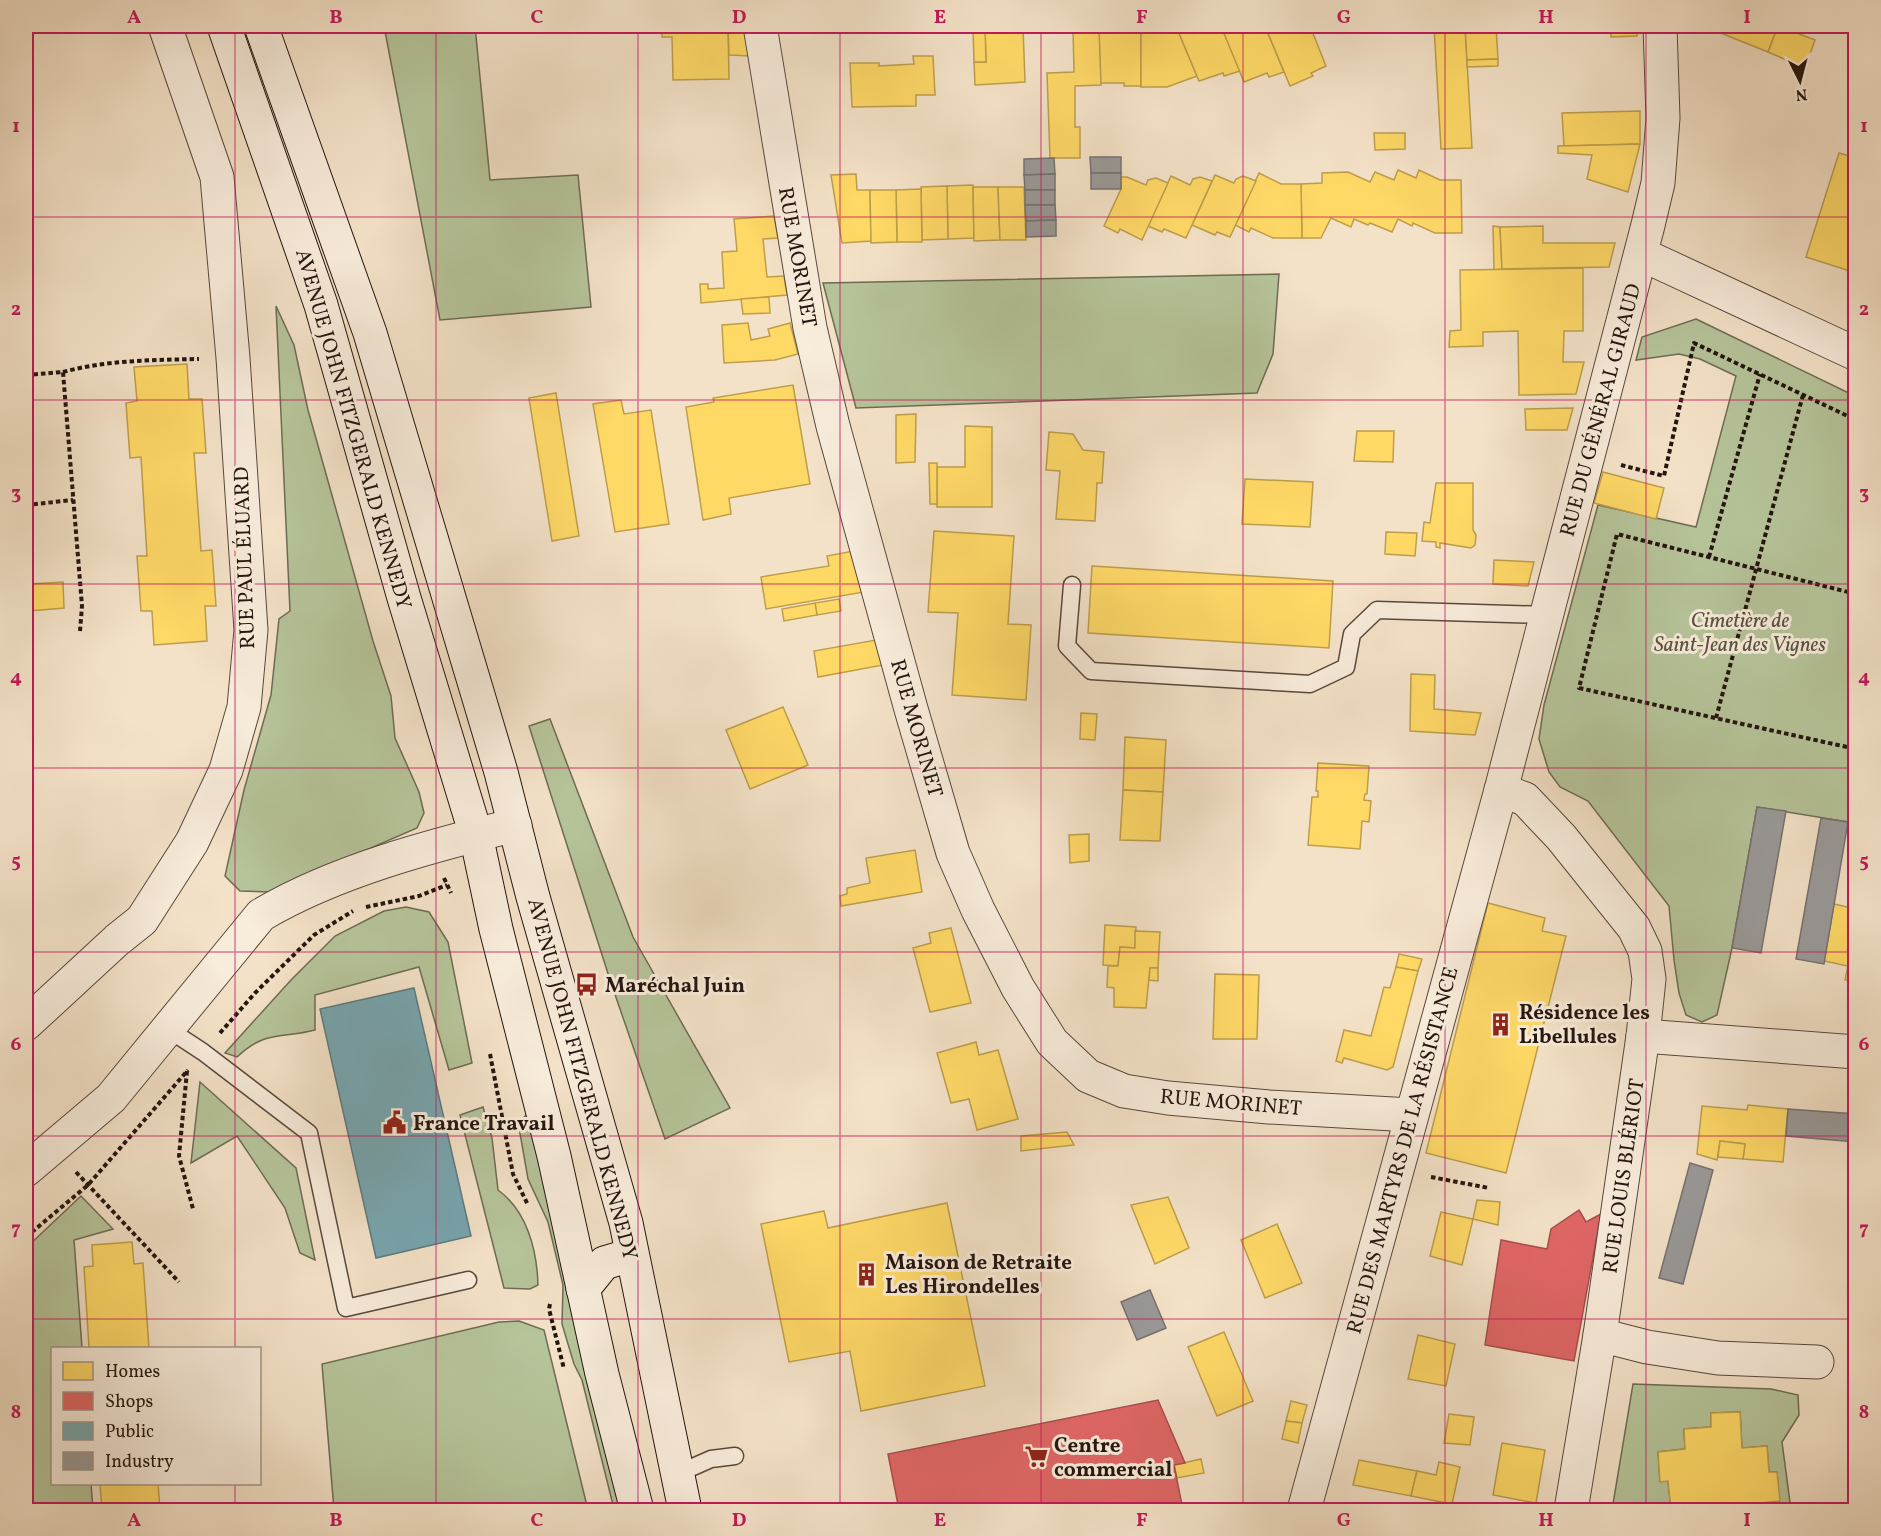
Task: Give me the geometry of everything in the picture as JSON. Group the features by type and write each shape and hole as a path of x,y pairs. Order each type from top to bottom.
{"street":[{"name":"RUE PAUL ÉLUARD","path":"26,1024 142,920 192,842 226,770 244,707 251,630 233,358 217,177 165,26"},
{"name":"AVENUE JOHN FITZGERALD KENNEDY","path":"224,26 321,305 410,620 478,845 496,929 554,1156 602,1374 637,1510"},
{"name":"AVENUE JOHN FITZGERALD KENNEDY","path":"261,26 370,333 487,722 533,897 616,1187 685,1510"},
{"name":"RUE MORINET","path":"760,26 810,328 833,426 953,853 978,910 1018,988 1052,1042 1088,1076 1124,1091 1168,1098 1269,1107 1411,1114"},
{"name":"RUE DU GÉNÉRAL GIRAUD","path":"1501,790 1658,183 1663,118 1660,26"},
{"path":"1641,254 1856,354"},
{"name":"RUE DES MARTYRS DE LA RÉSISTANCE","path":"1304,1510 1501,790"},
{"name":"RUE LOUIS BLÉRIOT","path":"1501,790 1525,799 1561,837 1634,928 1645,951 1649,979 1643,1036 1600,1335 1571,1510"},
{"path":"26,1170 111,1098 261,915 291,897 323,883 518,835"},
{"path":"193,999 266,936 312,906 353,889 438,865 478,845"},
{"path":"1643,1036 1856,1053"},
{"path":"583,1289 604,1263 631,1255"},
{"path":"1600,1335 1647,1347 1718,1358 1817,1362"},
{"path":"602,1374 634,1458 648,1473 659,1476 677,1474"}],"lane":[{"path":"1072,585 1067,646 1090,671 1310,684 1346,667 1352,634 1377,610 1546,615"},
{"path":"168,1029 203,1052 309,1133 346,1308 468,1280"},
{"path":"677,1474 711,1459 735,1456"}],"path":[{"path":"1588,456 1664,476 1694,343 1856,420"},
{"path":"26,375 127,362 233,358"},
{"path":"63,372 82,606 80,631"},
{"path":"1709,556 1760,374"},
{"path":"1716,718 1803,395"},
{"path":"26,505 73,500"},
{"path":"1856,594 1617,534 1579,688 1856,749"},
{"path":"438,865 454,899"},
{"path":"490,1050 513,1174 531,1213"},
{"path":"188,1070 179,1156 194,1209"},
{"path":"52,1147 179,1282"},
{"path":"1396,1170 1489,1188"},
{"path":"551,1298 549,1310 562,1366 567,1375"}],"green space":[{"path":"384,26 475,26 490,180 578,175 591,307 440,320"},
{"path":"1279,274 1273,354 1257,393 856,408 823,283"},
{"path":"276,306 294,345 308,410 373,641 391,696 395,738 419,792 424,813 417,828 270,892 240,891 225,876 244,790 271,695 279,619 290,611"},
{"name":"Cimetière de Saint-Jean des Vignes","path":"1696,319 1855,396 1856,776 1848,822 1757,807 1732,948 1717,1015 1702,1022 1686,1015 1679,993 1669,906 1588,801 1560,787 1549,772 1539,739 1544,705 1598,505 1696,527 1736,376 1700,359 1679,354 1636,360 1642,337"},
{"path":"550,719 633,937 730,1108 665,1139 611,983 529,726"},
{"path":"406,907 429,912 448,942 472,1063 449,1070 419,967 315,995 315,1030 265,1039 247,1048 237,1057 225,1053 291,980 335,936 384,911"},
{"path":"200,1082 296,1168 315,1260 300,1253 285,1208 237,1136 191,1163"},
{"path":"483,1107 492,1138 498,1190 508,1199 523,1220 533,1245 538,1285 530,1289 504,1288 460,1115"},
{"path":"530,1112 621,1510 616,1510 613,1505 582,1380 574,1364 562,1324 563,1285 548,1222 528,1179 518,1122"},
{"path":"81,1196 113,1229 74,1240 82,1347 51,1347 51,1485 91,1485 93,1510 26,1510 26,1248"},
{"path":"519,1321 544,1330 588,1510 334,1510 322,1364 499,1322"},
{"path":"1633,1384 1771,1389 1798,1395 1799,1415 1782,1442 1791,1510 1753,1510 1753,1504 1779,1501 1777,1472 1769,1472 1767,1446 1742,1448 1740,1412 1711,1413 1711,1427 1684,1429 1685,1449 1658,1452 1660,1481 1668,1481 1671,1509 1696,1507 1696,1510 1612,1510"}],"building: Homes":[{"path":"662,26 728,26 729,79 673,80 672,37 662,37"},
{"path":"728,26 746,26 750,56 729,55"},
{"path":"1023,26 1025,82 975,85 974,62 986,62 985,27"},
{"path":"1099,26 1118,26 1120,32 1141,31 1141,86 1100,83"},
{"path":"1176,26 1197,76 1167,87 1141,87 1141,31 1161,30"},
{"path":"1176,26 1221,26 1240,71 1224,76 1223,73 1199,81"},
{"path":"1221,26 1242,26 1243,28 1265,26 1284,72 1269,77 1267,73 1244,82"},
{"path":"1265,26 1287,26 1288,29 1310,26 1326,66 1311,73 1313,76 1290,86"},
{"path":"1434,26 1465,26 1472,148 1441,149"},
{"path":"1465,26 1496,26 1498,59 1467,60"},
{"path":"1611,26 1637,26 1637,36 1611,37"},
{"path":"1703,26 1778,26 1768,52"},
{"path":"1778,26 1815,40 1805,68 1768,52"},
{"path":"985,27 986,62 974,62 973,28"},
{"path":"1099,27 1101,85 1075,86 1075,127 1080,127 1080,158 1050,158 1047,73 1074,72 1073,28"},
{"path":"913,56 933,56 935,95 916,95 916,106 852,107 850,63 879,63 879,66 914,64"},
{"path":"1498,59 1498,66 1467,67 1467,60"},
{"path":"1640,111 1640,144 1564,146 1562,113"},
{"path":"1374,133 1405,133 1405,149 1375,150"},
{"path":"1640,144 1628,192 1587,179 1592,155 1558,153 1558,146"},
{"path":"1839,153 1856,158 1856,273 1806,257"},
{"path":"1398,170 1416,178 1419,170 1440,180 1461,180 1462,233 1435,233 1398,219 1392,232 1354,219 1351,227 1331,218 1321,238 1302,238 1301,184 1322,183 1322,173 1348,172 1370,182 1375,172 1394,180"},
{"path":"1259,173 1281,184 1301,184 1302,238 1273,238 1251,228 1249,232 1235,225"},
{"path":"856,174 857,190 870,190 871,241 842,243 831,175"},
{"path":"1215,175 1234,183 1236,179 1243,176 1256,181 1230,237 1217,232 1215,235 1192,225"},
{"path":"1171,176 1190,185 1193,179 1200,177 1212,181 1186,238 1164,229 1162,232 1148,226"},
{"path":"1121,177 1127,177 1146,185 1148,180 1156,178 1168,183 1142,240 1120,229 1118,233 1104,226 1121,189"},
{"path":"973,185 974,238 948,239 947,186"},
{"path":"947,186 948,239 922,240 921,187"},
{"path":"973,187 998,187 1000,240 974,241"},
{"path":"998,187 1024,187 1026,240 1000,240"},
{"path":"921,189 922,242 897,242 896,190"},
{"path":"870,190 896,190 897,242 871,243"},
{"path":"774,216 778,238 763,239 767,277 784,276 787,295 701,303 700,284 708,284 708,289 724,288 722,252 737,251 734,219"},
{"path":"1493,226 1500,227 1502,269 1494,270"},
{"path":"1543,226 1543,243 1615,243 1609,267 1502,269 1500,227"},
{"path":"1583,268 1583,331 1564,331 1563,362 1584,362 1576,394 1519,395 1518,331 1483,332 1483,346 1449,347 1450,331 1461,330 1460,270"},
{"path":"769,297 770,313 743,314 741,299"},
{"path":"748,323 751,340 770,336 768,329 790,323 798,354 775,360 724,363 722,325"},
{"path":"187,364 189,399 202,399 206,453 194,453 201,551 212,550 216,606 205,606 207,641 154,645 152,611 141,611 137,556 147,556 141,457 130,458 126,403 137,401 134,367"},
{"path":"793,385 810,484 729,498 731,514 703,520 686,407 714,402 713,398"},
{"path":"556,393 579,536 552,541 529,398"},
{"path":"621,400 624,414 651,410 669,524 615,532 593,404"},
{"path":"1573,408 1567,430 1526,430 1525,409"},
{"path":"916,414 915,462 896,463 896,415"},
{"path":"965,426 992,427 992,507 937,507 937,467 965,467"},
{"path":"1357,431 1394,431 1393,462 1354,461"},
{"path":"1049,432 1073,434 1083,450 1104,452 1102,483 1097,483 1095,521 1056,519 1060,471 1046,470"},
{"path":"929,463 937,463 937,504 930,504"},
{"path":"1603,472 1664,488 1656,519 1594,503"},
{"path":"1245,479 1313,482 1310,527 1242,524"},
{"path":"1436,483 1473,483 1473,530 1476,535 1475,545 1471,548 1440,543 1440,548 1436,547 1436,542 1422,541 1424,522 1430,523"},
{"path":"934,531 1014,536 1008,624 1031,625 1026,700 952,695 958,613 928,612"},
{"path":"1386,532 1417,533 1415,556 1385,554"},
{"path":"853,551 864,592 766,609 761,577 829,566 827,556"},
{"path":"1494,560 1534,562 1528,586 1493,584"},
{"path":"1092,566 1333,581 1329,648 1088,633"},
{"path":"63,582 64,608 30,611 29,584"},
{"path":"839,599 841,611 817,615 815,603"},
{"path":"815,603 817,615 784,621 782,609"},
{"path":"876,640 883,665 818,677 814,651"},
{"path":"1411,674 1435,675 1434,709 1481,713 1475,735 1410,731"},
{"path":"783,707 808,765 750,789 726,730"},
{"path":"1081,713 1097,714 1095,740 1080,739"},
{"path":"1125,737 1166,740 1163,792 1123,790"},
{"path":"1318,763 1369,766 1367,794 1364,800 1371,801 1369,822 1362,821 1360,849 1308,845 1312,797 1318,797 1318,791 1316,791"},
{"path":"1123,790 1163,792 1160,841 1120,840"},
{"path":"1089,834 1089,861 1070,863 1069,835"},
{"path":"915,850 922,892 841,906 840,896 847,894 847,888 870,883 866,858"},
{"name":"Résidence les Libellules","path":"1488,903 1545,918 1542,931 1566,936 1506,1173 1426,1153"},
{"path":"1834,904 1856,909 1856,982 1845,980 1848,966 1824,961"},
{"path":"1105,925 1136,927 1135,948 1120,947 1118,966 1103,965"},
{"path":"951,928 971,1003 930,1012 913,948 931,943 929,933"},
{"path":"1135,931 1160,932 1158,968 1150,968 1146,1008 1114,1007 1114,988 1107,987 1108,966 1118,966 1120,947 1135,948"},
{"path":"1399,954 1422,959 1418,971 1396,967"},
{"path":"1396,967 1418,971 1393,1067 1387,1070 1344,1058 1342,1063 1336,1061 1344,1030 1371,1036 1384,987 1390,988"},
{"path":"1150,968 1158,968 1158,981 1149,980"},
{"path":"1215,974 1259,975 1257,1039 1213,1039"},
{"path":"976,1042 979,1055 998,1050 1018,1119 977,1130 969,1099 951,1103 937,1053"},
{"path":"1748,1105 1788,1109 1783,1162 1743,1159 1745,1144 1720,1141 1717,1160 1697,1154 1702,1106 1747,1110"},
{"path":"1067,1132 1074,1145 1021,1151 1021,1136"},
{"path":"1720,1141 1745,1144 1743,1159 1718,1157"},
{"path":"1168,1197 1189,1248 1155,1264 1131,1205"},
{"path":"1477,1200 1500,1202 1498,1225 1473,1219"},
{"name":"Maison de Retraite Les Hirondelles","path":"947,1203 985,1386 861,1411 850,1351 789,1362 761,1224 824,1211 828,1228"},
{"path":"1441,1212 1473,1219 1462,1265 1430,1256"},
{"path":"1277,1224 1302,1283 1265,1298 1241,1240"},
{"path":"132,1242 134,1264 143,1263 149,1347 89,1347 84,1267 93,1266 92,1245"},
{"path":"1224,1332 1253,1401 1217,1416 1188,1347"},
{"path":"1418,1335 1455,1344 1446,1386 1408,1379"},
{"path":"1291,1401 1307,1405 1302,1423 1286,1421"},
{"path":"1740,1412 1742,1448 1767,1446 1769,1472 1777,1472 1780,1501 1753,1504 1753,1510 1696,1510 1696,1507 1671,1509 1668,1481 1660,1482 1658,1452 1685,1449 1684,1429 1711,1427 1711,1413"},
{"path":"1449,1414 1474,1417 1470,1445 1444,1443"},
{"path":"1286,1421 1302,1423 1298,1443 1282,1439"},
{"path":"1502,1443 1545,1450 1536,1503 1493,1495"},
{"path":"1201,1459 1204,1473 1177,1478 1174,1465"},
{"path":"1359,1460 1417,1471 1411,1496 1353,1485"},
{"path":"1439,1462 1460,1467 1452,1504 1411,1496 1417,1471 1436,1475"},
{"path":"100,1485 158,1485 160,1510 102,1510"}],"building: Shops":[{"path":"1579,1210 1586,1222 1601,1214 1574,1361 1485,1345 1501,1240 1547,1249 1551,1229"},
{"name":"Centre commercial","path":"1158,1400 1185,1463 1174,1465 1183,1510 899,1510 888,1454"}],"building: Public":[{"name":"France Travail","path":"414,988 471,1236 376,1258 320,1009"}],"building: Industry":[{"path":"1090,157 1121,157 1121,173 1091,173"},
{"path":"1054,158 1055,174 1024,175 1024,159"},
{"path":"1091,173 1121,173 1121,189 1091,189"},
{"path":"1055,174 1055,190 1025,190 1024,175"},
{"path":"1025,190 1055,190 1055,205 1025,205"},
{"path":"1025,205 1055,205 1056,220 1026,221"},
{"path":"1056,220 1056,236 1026,237 1026,221"},
{"path":"1757,807 1786,811 1761,953 1732,948"},
{"path":"1821,818 1848,822 1824,964 1796,959"},
{"path":"1788,1109 1856,1114 1856,1142 1786,1136"},
{"path":"1690,1163 1713,1170 1683,1284 1659,1278"},
{"path":"1150,1290 1166,1328 1137,1340 1121,1302"}],"place":[{"name":"Maréchal Juin","path":"587,985"},
{"name":"Résidence les Libellules","path":"1501,1024"},
{"name":"France Travail","path":"395,1123"},
{"name":"Maison de Retraite Les Hirondelles","path":"867,1274"},
{"name":"Centre commercial","path":"1036,1457"}]}
